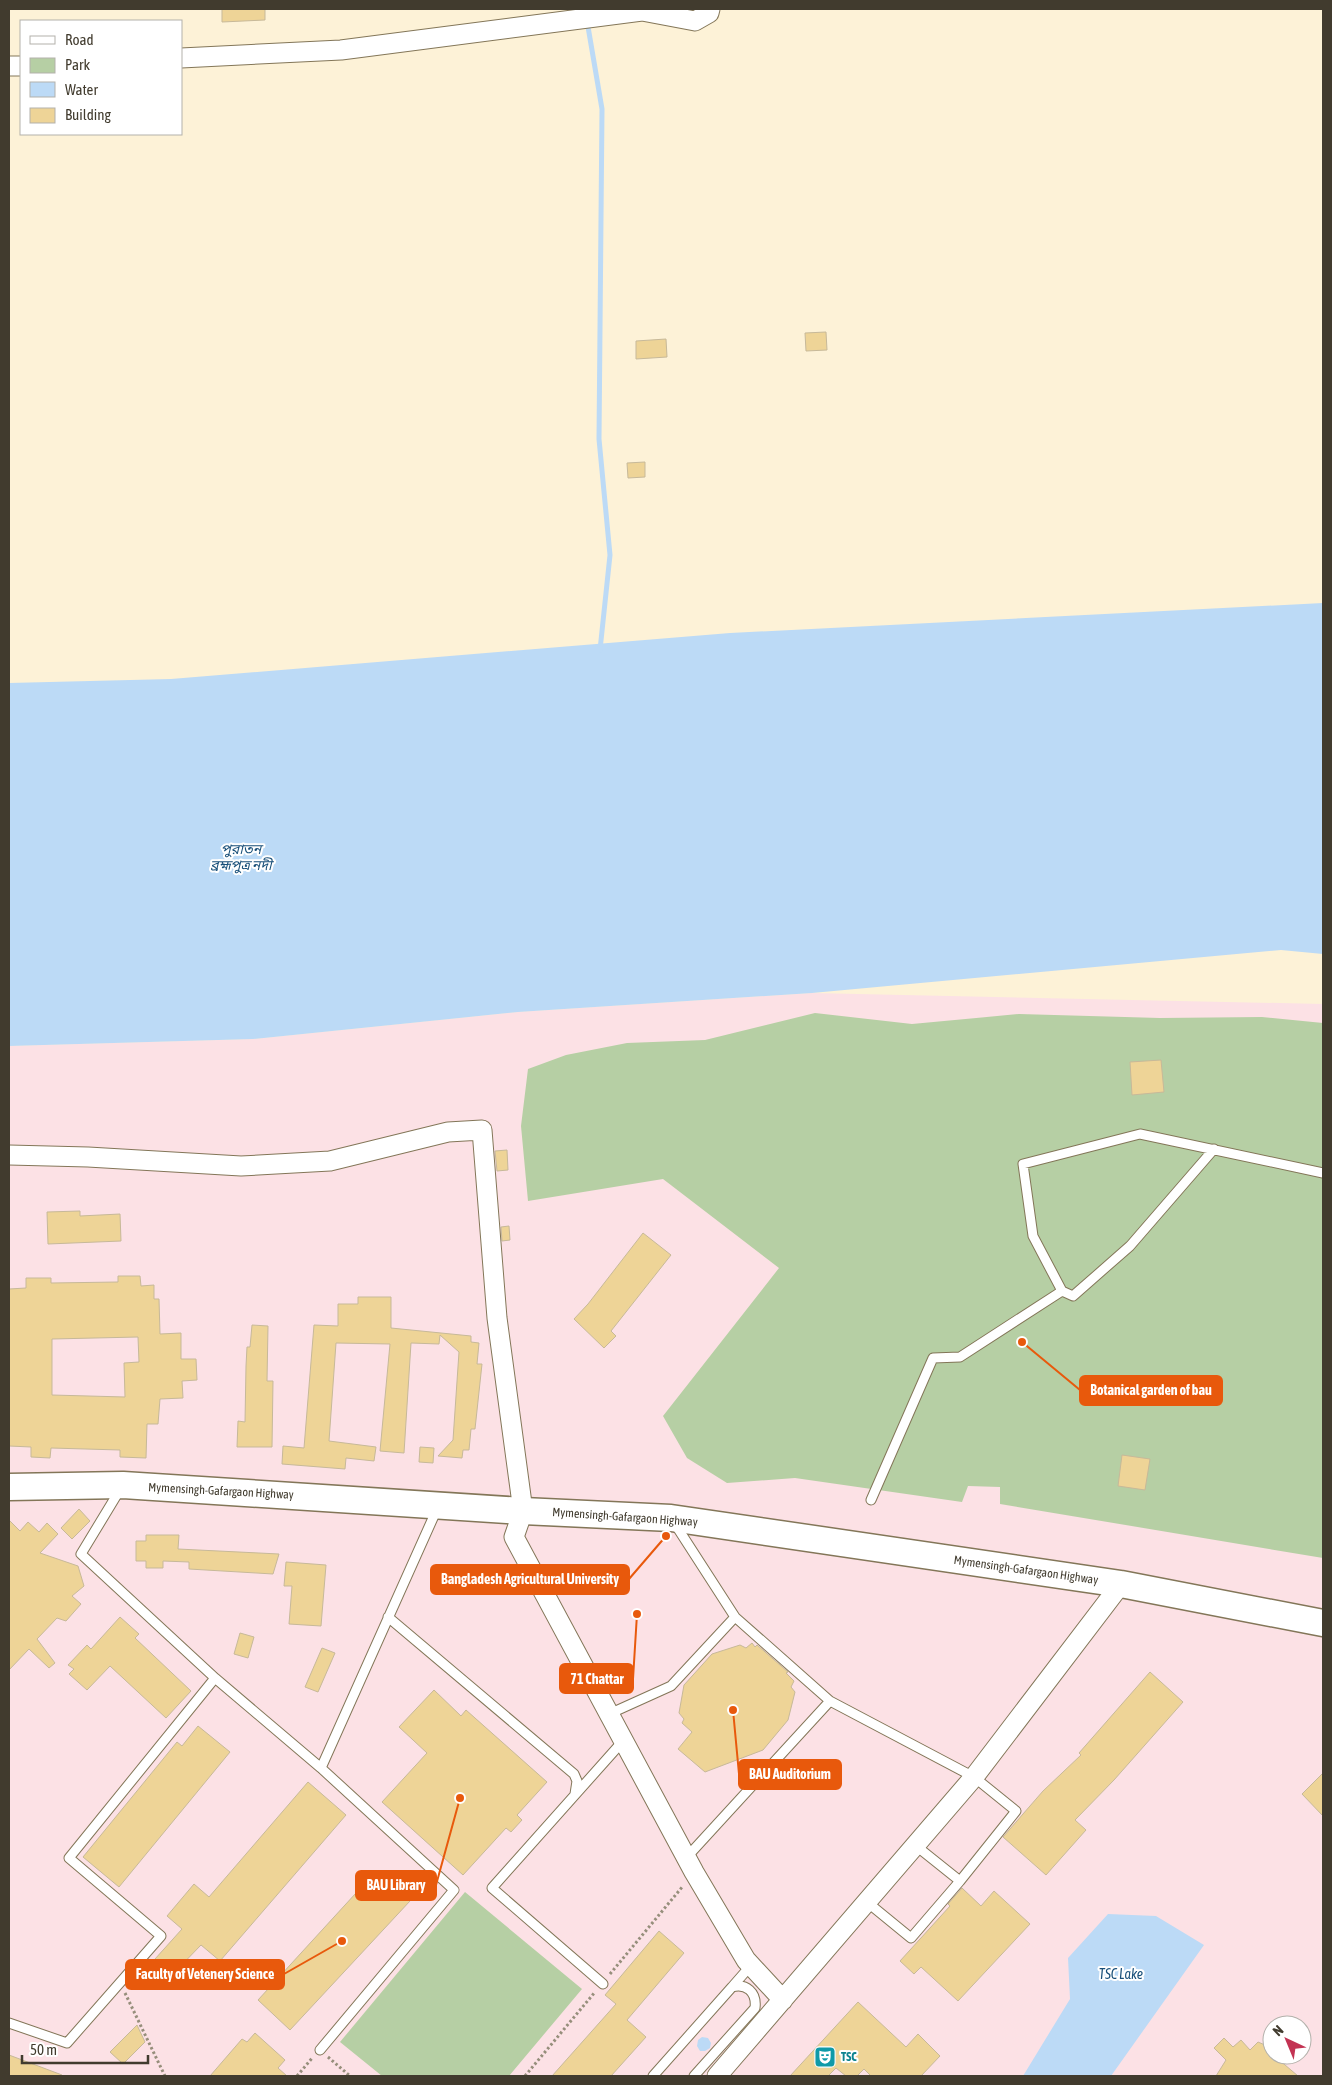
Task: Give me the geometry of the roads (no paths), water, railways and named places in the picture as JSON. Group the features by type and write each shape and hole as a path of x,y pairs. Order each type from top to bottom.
{"main road":[{"name":"Mymensingh-Gafargaon Highway","path":"9,1487 123,1485 671,1518 1121,1584 1323,1623"}],"street":[{"path":"182,58 341,50 642,11 695,22 709,13 710,9"},
{"path":"9,1155 88,1157 241,1166 330,1160 448,1132 482,1130 497,1318 523,1510 514,1537 686,1858 746,1960 783,2000"},
{"path":"717,2076 974,1777 1121,1584"}],"lane":[{"path":"1214,1149 1130,1246 1073,1296 1062,1291 1033,1236 1023,1164 1140,1134 1214,1149 1323,1173"},
{"path":"871,1500 933,1358 960,1357 1062,1291"},
{"path":"123,1485 81,1554 215,1678 321,1768 454,1890 320,2050"},
{"path":"321,1768 439,1504"},
{"path":"671,1518 735,1617 830,1701 974,1777 1016,1811 911,1938 866,1902"},
{"path":"388,1617 574,1774 577,1781 575,1794"},
{"path":"609,1714 671,1686 735,1617"},
{"path":"9,2023 67,2044 161,1936 69,1858 215,1678"},
{"path":"686,1858 830,1701"},
{"path":"602,1984 492,1888 623,1741"},
{"path":"916,1845 960,1881"},
{"path":"653,2076 746,1971 746,1960"},
{"path":"694,2076 755,2008 755,1997 748,1988 743,1986 732,1987"}],"water":[{"name":"পুরাতন ব্রহ্মপুত্র নদী","path":"1323,603 1323,954 1281,950 812,993 518,1012 253,1039 9,1046 9,683 171,679 730,633"},
{"name":"TSC Lake","path":"1108,1914 1156,1916 1204,1945 1111,2076 1023,2076 1070,1999 1068,1958"},
{"path":"702,2037 708,2038 711,2043 710,2048 705,2051 700,2051 697,2046 698,2040"}],"waterway":[{"path":"585,9 602,109 599,439 610,555 600,650"}],"place":[{"name":"Botanical garden of bau","path":"1022,1342"},
{"name":"Bangladesh Agricultural University","path":"666,1536"},
{"name":"71 Chattar","path":"637,1614"},
{"name":"BAU Auditorium","path":"733,1710"},
{"name":"BAU Library","path":"460,1798"},
{"name":"Faculty of Vetenery Science","path":"342,1941"},
{"name":"TSC","path":"825,2057"}]}
